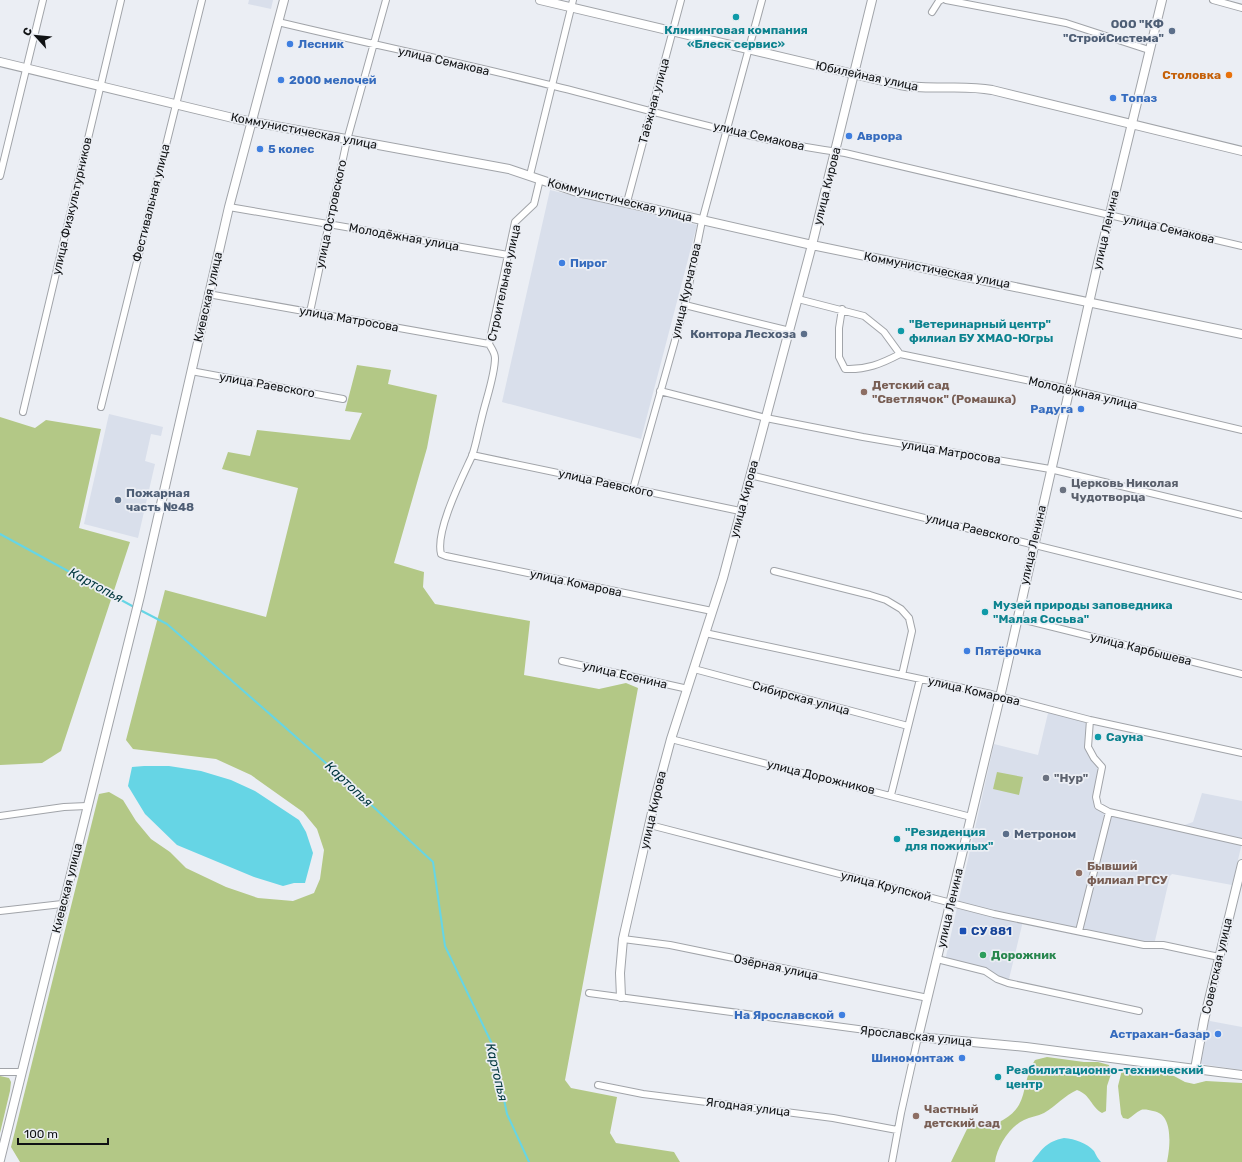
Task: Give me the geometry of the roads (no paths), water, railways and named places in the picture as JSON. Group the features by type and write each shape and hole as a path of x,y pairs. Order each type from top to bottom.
{"street":[{"path":"0,176 43,0"},
{"name":"улица Физкультурников","path":"23,412 121,0"},
{"name":"Фестивальная улица","path":"101,407 202,0"},
{"name":"Киевская улица","path":"0,1160 62,904 140,596 229,207 284,0"},
{"name":"улица Островского","path":"310,312 347,140 386,0"},
{"name":"Юбилейная улица","path":"540,0 572,4 673,32 914,87 979,88 1131,123 1242,151"},
{"name":"Таёжная улица","path":"627,202 681,0"},
{"name":"улица Курчатова","path":"633,488 685,305 702,221 762,0"},
{"name":"улица Кирова","path":"621,997 620,973 622,939 671,739 712,611 790,330 872,0"},
{"path":"932,12 941,0"},
{"path":"946,0 1066,23 1134,47 1149,50"},
{"name":"улица Ленина","path":"892,1162 897,1130 918,1037 1000,697 1033,544 1089,301 1162,0"},
{"path":"1213,0 1242,8"},
{"path":"530,175 572,4"},
{"name":"улица Семакова","path":"278,22 553,85 727,129 835,152 1242,246"},
{"name":"Коммунистическая улица","path":"0,62 251,122 490,165 530,175 574,190 702,221 1242,334"},
{"name":"Строительная улица","path":"441,554 440,543 450,505 457,485 472,455 495,360 489,344 516,220 534,204 540,179"},
{"name":"Молодёжная улица","path":"229,207 508,255"},
{"name":"улица Матросова","path":"208,294 489,344"},
{"path":"798,300 842,309 864,316 884,332 900,354 880,365 860,370 844,369 838,357 839,328 842,309"},
{"path":"685,305 790,330"},
{"name":"Молодёжная улица","path":"900,354 1069,389 1242,430"},
{"name":"улица Раевского","path":"191,371 343,399"},
{"name":"улица Матросова","path":"660,391 766,418 863,437 1050,469 1242,515"},
{"name":"улица Раевского","path":"472,455 740,510"},
{"name":"улица Раевского","path":"750,475 1242,596"},
{"name":"улица Комарова","path":"441,554 712,611"},
{"path":"774,571 870,595 886,600 901,609 909,618 912,631 902,675"},
{"name":"улица Карбышева","path":"1017,618 1242,674"},
{"name":"улица Комарова","path":"705,633 920,679 1000,697 1090,720 1242,753"},
{"name":"улица Есенина","path":"562,661 688,689"},
{"name":"Сибирская улица","path":"694,669 908,726"},
{"path":"891,795 920,679"},
{"path":"1090,720 1088,747 1094,758 1100,764 1102,770 1096,798 1096,803 1098,806 1109,812 1242,842"},
{"name":"улица Дорожников","path":"671,739 971,817"},
{"path":"0,816 64,807 87,806"},
{"path":"1079,931 1109,812"},
{"name":"улица Крупской","path":"650,825 1009,917 1144,945 1163,945 1219,957"},
{"name":"Советская улица","path":"1195,1069 1219,957 1242,864"},
{"path":"0,911 62,904"},
{"name":"Озёрная улица","path":"622,939 670,945 928,998"},
{"path":"937,959 985,971 997,979 1008,983 1139,1012"},
{"name":"Ярославская улица","path":"589,993 897,1036 1026,1047 1242,1075"},
{"path":"0,1072 22,1072"},
{"name":"Ягодная улица","path":"598,1085 643,1094 833,1118 897,1130"}],"water":[{"path":"169,766 201,771 231,780 255,791 299,820 306,832 313,853 305,883 294,883 283,886 254,877 177,845 145,814 128,786 132,767"},
{"path":"1064,1138 1076,1140 1088,1146 1094,1151 1101,1162 1032,1162 1045,1146 1053,1141"}],"waterway":[{"name":"Картопья","path":"0,534 134,607"},
{"name":"Картопья","path":"138,609 167,624 328,765 433,862 445,946 493,1046 507,1114 529,1162"}],"place":[{"name":"Клининговая компания «Блеск сервис»","path":"736,17"},
{"name":"ООО \"КФ \"СтройСистема\"","path":"1172,31"},
{"name":"Лесник","path":"290,44"},
{"name":"Столовка","path":"1229,75"},
{"name":"2000 мелочей","path":"281,80"},
{"name":"Топаз","path":"1113,98"},
{"name":"Аврора","path":"849,136"},
{"name":"5 колес","path":"260,149"},
{"name":"Пирог","path":"562,263"},
{"name":"\"Ветеринарный центр\" филиал БУ ХМАО-Югры","path":"901,331"},
{"name":"Контора Лесхоза","path":"804,334"},
{"name":"Детский сад \"Светлячок\" (Ромашка)","path":"864,392"},
{"name":"Радуга","path":"1081,409"},
{"name":"Церковь Николая Чудотворца","path":"1063,490"},
{"name":"Пожарная часть №48","path":"118,500"},
{"name":"Музей природы заповедника \"Малая Сосьва\"","path":"985,612"},
{"name":"Пятёрочка","path":"967,651"},
{"name":"Сауна","path":"1098,737"},
{"name":"\"Нур\"","path":"1046,778"},
{"name":"Метроном","path":"1006,834"},
{"name":"\"Резиденция для пожилых\"","path":"897,839"},
{"name":"Бывший филиал РГСУ","path":"1079,873"},
{"name":"СУ 881","path":"963,931"},
{"name":"Дорожник","path":"983,955"},
{"name":"На Ярославской","path":"842,1015"},
{"name":"Астрахан-базар","path":"1218,1034"},
{"name":"Шиномонтаж","path":"962,1058"},
{"name":"Реабилитационно-технический центр","path":"998,1077"},
{"name":"Частный детский сад","path":"916,1116"}]}
